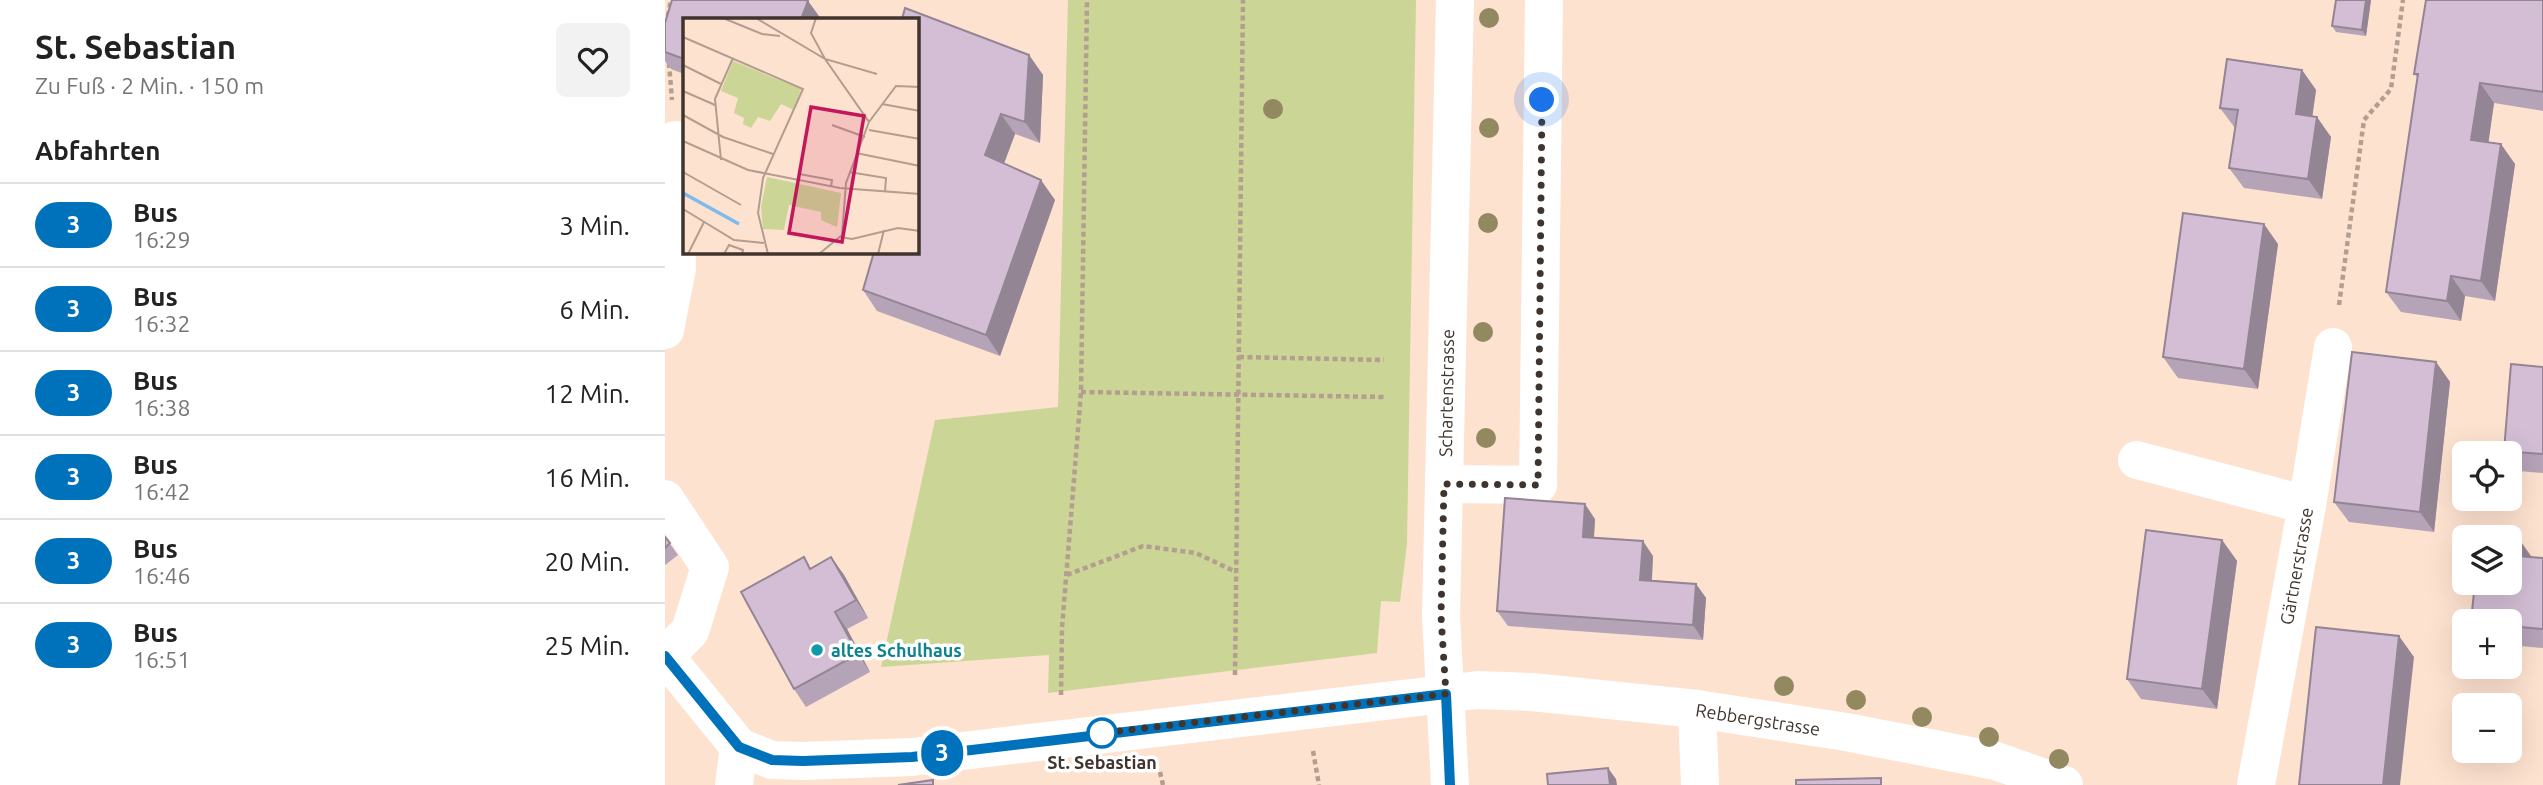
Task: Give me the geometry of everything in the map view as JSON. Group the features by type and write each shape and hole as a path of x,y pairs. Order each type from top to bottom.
{"street":[{"name":"Schartenstrasse","path":"1450,785 1441,616 1455,0"},
{"path":"1444,484 1538,485 1543,0"},
{"path":"665,330 677,268 675,140"},
{"name":"Gärtnerstrasse","path":"2256,785 2333,347"},
{"path":"2137,460 2307,505"},
{"path":"665,499 710,568 690,631 665,656 739,747 734,785"},
{"name":"Rebbergstrasse","path":"739,747 772,760 912,757 1478,690 1532,692 1697,709 1846,732 1995,773 2064,785"},
{"path":"1697,709 1700,785"}],"path":[{"path":"666,23 671,0"},
{"path":"1062,703 1062,628 1081,392 1087,0"},
{"path":"1234,682 1243,0"},
{"path":"2333,347 2364,120 2391,89 2403,0"},
{"path":"669,62 675,140"},
{"path":"1239,357 1384,360"},
{"path":"1081,392 1384,397"},
{"path":"1067,575 1143,546 1196,553 1236,572"},
{"path":"1312,748 1319,785"},
{"path":"1159,765 1163,785"}],"green space":[{"path":"1068,0 1416,0 1407,543 1400,602 1381,601 1377,653 1048,693 1049,655 881,667 935,420 1058,407"}],"building":[{"path":"672,0 808,1 801,18 683,18 683,59 665,52 665,23"},
{"path":"2336,0 2366,0 2362,30 2332,26"},
{"path":"2426,0 2543,0 2543,92 2480,83 2471,140 2501,144 2481,281 2451,276 2447,301 2386,292 2418,74 2414,74"},
{"path":"905,8 1029,55 1025,122 1001,114 985,155 1041,180 986,335 863,290 873,254 919,254 919,18 902,18"},
{"path":"2227,59 2302,70 2296,114 2317,117 2308,179 2229,168 2238,110 2220,108"},
{"path":"2183,213 2264,224 2244,369 2163,357"},
{"path":"2352,352 2436,362 2420,512 2334,502"},
{"path":"2511,364 2543,367 2543,454 2522,452 2522,441 2505,441"},
{"path":"1505,498 1585,504 1583,537 1643,541 1640,580 1696,584 1693,625 1497,611"},
{"path":"2146,530 2222,540 2202,689 2127,679"},
{"path":"2522,556 2543,558 2543,629 2522,627 2522,609 2472,609 2474,595 2522,595"},
{"name":"altes Schulhaus","path":"804,557 810,569 831,557 856,600 835,612 858,654 794,689 741,592"},
{"path":"2316,627 2399,636 2383,785 2299,785"},
{"path":"1608,768 1610,785 1548,785 1547,774"},
{"path":"1881,778 1881,785 1796,785 1796,780"},
{"path":"933,780 933,785 898,785"}],"bus line":[{"name":"3","path":"665,656 739,747 772,760 912,757 1446,694 1450,785"}],"place":[{"name":"altes Schulhaus","path":"817,650"},
{"name":"St. Sebastian","path":"1102,733"}],"route":[{"path":"1102,733 1092,734 1446,694 1441,616 1444,484 1538,485 1542,100"}]}
